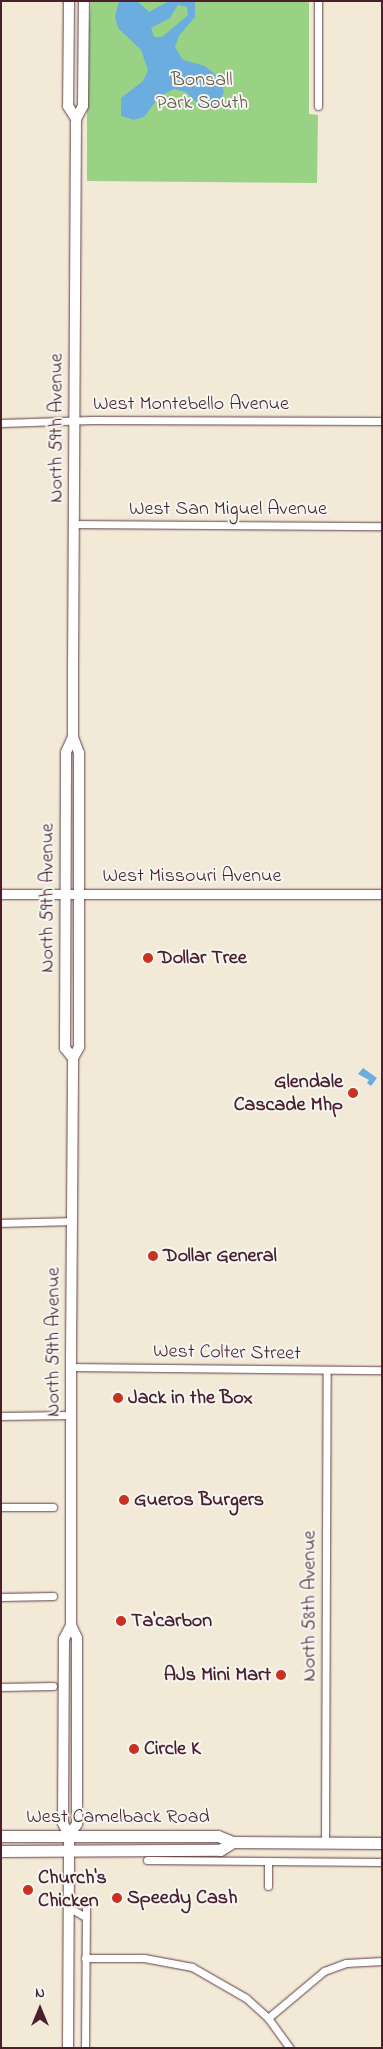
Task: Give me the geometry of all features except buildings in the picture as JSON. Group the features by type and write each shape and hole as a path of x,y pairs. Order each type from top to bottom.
{"main road":[{"name":"North 59th Avenue","path":"69,1 68,106 76,119"},
{"name":"North 59th Avenue","path":"68,2048 69,1835 63,1824 64,1639 71,1625 73,1058 79,1047 79,753 73,737 74,421 76,119 83,106 84,1"},
{"name":"North 59th Avenue","path":"73,737 66,752 65,1048 73,1058"},
{"name":"West Camelback Road","path":"1,1836 218,1836 233,1842 382,1843"},
{"name":"West Camelback Road","path":"1,1851 69,1851 164,1855 220,1850 233,1842"}],"street":[{"path":"318,1 318,106"},
{"name":"West Montebello Avenue","path":"1,423 74,421 382,422"},
{"name":"West San Miguel Avenue","path":"74,524 382,526"},
{"name":"West Missouri Avenue","path":"1,894 382,894"},
{"path":"1,1222 72,1221"},
{"name":"West Colter Street","path":"71,1367 382,1370"},
{"name":"North 58th Avenue","path":"325,1843 327,1370"},
{"path":"1,1416 71,1415"},
{"path":"1,1507 53,1507"},
{"path":"1,1597 53,1596"},
{"path":"1,1687 53,1686"},
{"name":"West Camelback Road","path":"147,1860 164,1855 268,1861 382,1862"},
{"path":"268,1861 268,1886"},
{"path":"85,2048 86,1900"},
{"path":"68,1907 85,1917"},
{"path":"85,1958 144,1958 192,1967 246,1998 268,2018 290,2048"},
{"path":"268,2018 324,1971 346,1963 382,1961"}],"green space":[{"name":"Bonsall Park South","path":"91,1 309,1 309,114 318,115 317,183 87,181 87,56"}],"water":[{"path":"119,1 137,1 149,12 169,1 195,1 195,17 179,36 175,47 183,60 205,66 217,76 224,91 219,107 203,109 186,92 174,89 159,97 144,117 134,120 121,116 121,98 143,81 148,70 141,50 118,28 115,17","holes":["178,5 187,7 188,15 162,37 154,37 151,28 170,18"]},
{"path":"363,1068 377,1078 371,1086 367,1083 369,1080 358,1074"}],"place":[{"name":"Dollar Tree","path":"148,958"},
{"name":"Glendale Cascade Mhp","path":"353,1093"},
{"name":"Dollar General","path":"153,1256"},
{"name":"Jack in the Box","path":"118,1398"},
{"name":"Gueros Burgers","path":"124,1500"},
{"name":"Ta'carbon","path":"121,1621"},
{"name":"AJs Mini Mart","path":"281,1675"},
{"name":"Circle K","path":"134,1749"},
{"name":"Church's Chicken","path":"28,1890"},
{"name":"Speedy Cash","path":"117,1898"}]}
